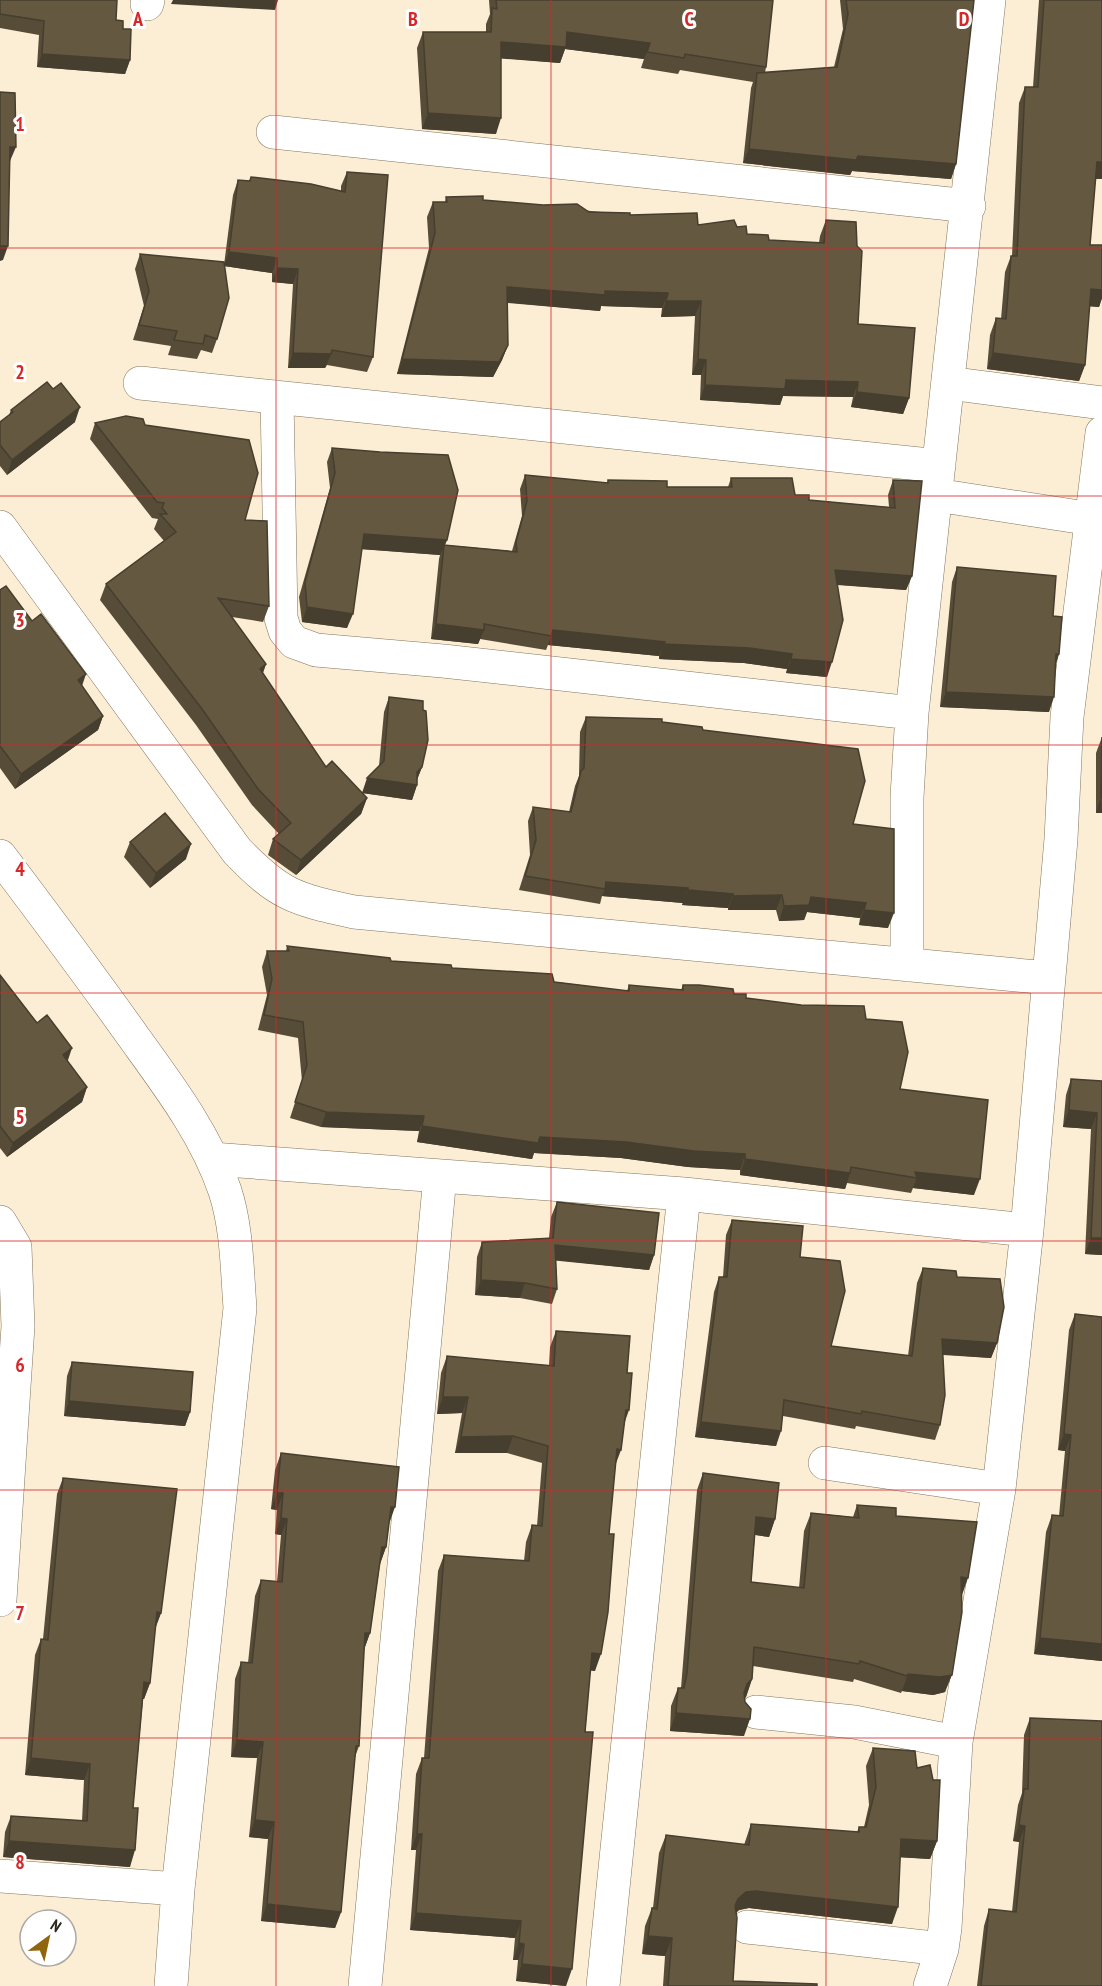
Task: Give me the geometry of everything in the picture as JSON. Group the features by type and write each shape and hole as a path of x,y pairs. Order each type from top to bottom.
{"street":[{"path":"907,965 908,797 912,713 969,206 989,0"},
{"path":"273,132 969,206"},
{"path":"140,383 277,397 938,481 1092,519"},
{"path":"948,383 1102,403"},
{"path":"277,397 281,618 285,631 294,642 316,650 443,661 912,713"},
{"path":"930,1986 942,1949 956,1742 999,1489 1026,1230 1061,839 1067,717 1102,433"},
{"path":"0,527 237,851 262,877 282,892 310,902 354,912 1048,978"},
{"path":"0,856 177,1097 212,1159 225,1192 234,1235 240,1308 178,1889 171,1986"},
{"path":"212,1159 684,1194 1026,1230"},
{"path":"365,1986 441,1176"},
{"path":"603,1986 684,1194"},
{"path":"0,1222 15,1247 18,1326 0,1600"},
{"path":"825,1464 999,1489"},
{"path":"756,1712 854,1722 956,1742"},
{"path":"0,1876 178,1889"},
{"path":"747,1927 942,1949"}],"building":[{"path":"0,0 117,0 116,20 123,21 123,29 131,29 130,60 42,54 44,21 0,14"},
{"path":"496,0 773,0 766,67 685,54 684,58 647,52 650,43 567,32 566,47 501,42 501,118 428,113 423,32 491,32 492,8 497,9"},
{"path":"846,0 974,0 956,164 858,156 856,160 749,149 757,73 837,67 848,14"},
{"path":"1044,0 1102,0 1102,162 1097,162 1090,245 1102,245 1102,290 1091,289 1085,365 993,353 996,318 1006,319 1011,256 1017,256 1025,87 1038,87"},
{"path":"0,92 15,93 16,147 10,147 8,246 0,246"},
{"path":"347,172 388,175 373,357 332,350 331,354 293,353 298,269 277,268 277,258 229,252 238,180 250,181 251,177 311,184 345,192"},
{"path":"483,196 483,200 543,205 577,204 589,212 630,213 630,215 697,213 698,225 734,220 737,227 746,226 747,234 768,235 769,240 824,243 826,220 856,222 857,246 862,251 858,324 915,328 909,398 857,392 858,382 786,380 785,389 705,385 706,360 698,359 701,301 666,301 668,293 605,291 605,295 507,287 508,345 499,362 402,359 435,233 433,202 447,202 446,197"},
{"path":"140,254 224,262 229,298 217,339 205,335 203,344 174,340 177,331 139,325 149,291"},
{"path":"47,382 53,389 61,383 80,407 12,460 0,445 0,422 13,412 11,410"},
{"path":"126,416 143,419 145,425 249,440 258,473 245,520 267,521 269,606 218,598 266,664 260,669 326,767 332,761 367,798 301,860 273,839 291,823 258,789 202,709 106,584 176,532 160,514 167,514 162,508 164,503 157,502 95,423"},
{"path":"332,448 448,455 458,490 447,540 364,534 353,614 307,607 305,582 335,473"},
{"path":"525,475 608,483 608,480 667,481 667,487 732,487 731,478 792,478 795,495 809,495 809,500 895,508 893,480 922,481 912,576 835,570 843,620 832,662 791,659 792,654 749,648 664,644 665,642 553,630 551,636 484,624 484,630 436,624 444,545 517,552 516,542 527,501"},
{"path":"957,567 1056,576 1053,616 1062,617 1059,654 1056,654 1054,697 946,692"},
{"path":"6,586 32,621 41,614 86,674 78,680 103,716 21,774 0,746 0,590"},
{"path":"389,697 423,701 428,740 422,767 417,772 417,785 367,778 384,761"},
{"path":"586,717 662,719 662,722 702,727 703,730 858,749 865,781 853,824 894,829 894,913 864,910 866,903 811,897 809,905 784,906 782,895 733,896 733,894 688,890 688,888 606,882 605,889 525,876 536,840 533,807 571,812 581,771 584,768"},
{"path":"1102,737 1102,797 1101,797"},
{"path":"165,813 191,844 156,873 130,842"},
{"path":"287,946 390,958 391,961 451,965 452,968 552,974 554,982 629,991 629,985 683,990 683,985 699,985 733,989 734,994 746,994 746,998 801,1005 864,1006 866,1019 902,1022 908,1052 900,1089 988,1100 980,1179 915,1172 917,1178 851,1167 850,1173 745,1159 745,1154 694,1151 626,1142 540,1137 538,1143 422,1126 424,1116 326,1112 295,1102 307,1065 303,1022 264,1015 272,979 267,951 289,951"},
{"path":"0,975 37,1023 47,1015 72,1048 63,1055 87,1087 13,1143 0,1126"},
{"path":"1071,1079 1102,1081 1102,1238 1091,1238 1097,1113 1069,1110"},
{"path":"557,1202 659,1213 654,1255 555,1245 557,1289 525,1283 481,1280 482,1242 553,1238"},
{"path":"732,1220 803,1226 800,1257 840,1261 845,1291 831,1346 912,1356 923,1268 956,1271 957,1277 1000,1279 1004,1307 997,1343 942,1339 945,1395 940,1425 784,1400 781,1431 701,1422 719,1277 727,1277"},
{"path":"1075,1314 1102,1317 1102,1644 1040,1638 1052,1515 1063,1516 1071,1435 1064,1434"},
{"path":"556,1331 630,1336 627,1373 632,1373 629,1410 626,1410 621,1450 617,1449 609,1534 614,1534 608,1612 601,1654 592,1653 585,1732 593,1732 572,1969 522,1964 524,1944 519,1943 521,1921 416,1913 422,1834 417,1834 422,1758 429,1758 444,1555 529,1561 532,1525 542,1526 548,1446 513,1436 461,1437 468,1397 443,1397 447,1356 554,1366"},
{"path":"72,1362 193,1372 190,1412 69,1401"},
{"path":"281,1453 399,1467 395,1507 391,1507 386,1547 382,1547 370,1633 365,1633 359,1746 356,1746 341,1912 267,1904 274,1822 255,1820 263,1742 237,1740 241,1662 252,1663 261,1580 282,1582 287,1519 281,1518 283,1493 277,1493"},
{"path":"703,1473 779,1483 775,1519 756,1517 751,1582 804,1588 811,1513 859,1518 857,1505 896,1508 896,1516 977,1522 968,1578 961,1577 962,1612 952,1675 940,1677 908,1674 907,1676 860,1661 859,1664 754,1647 752,1679 747,1684 744,1693 745,1702 751,1709 750,1719 676,1713 678,1688 684,1688 687,1673"},
{"path":"63,1478 177,1489 161,1613 157,1612 150,1683 144,1682 133,1808 138,1808 135,1850 9,1841 11,1816 87,1821 90,1764 31,1758 41,1639 48,1640"},
{"path":"1030,1718 1102,1721 1102,1986 981,1986 989,1909 1016,1912 1025,1826 1019,1825 1024,1789 1028,1789"},
{"path":"873,1748 915,1751 917,1768 930,1765 933,1780 940,1780 937,1841 901,1839 898,1907 756,1891 746,1892 738,1899 735,1906 737,1918 733,1981 817,1984 817,1986 668,1986 672,1938 648,1936 652,1908 657,1909 666,1835 749,1845 751,1824 859,1832 859,1827 866,1827 876,1787"}]}
